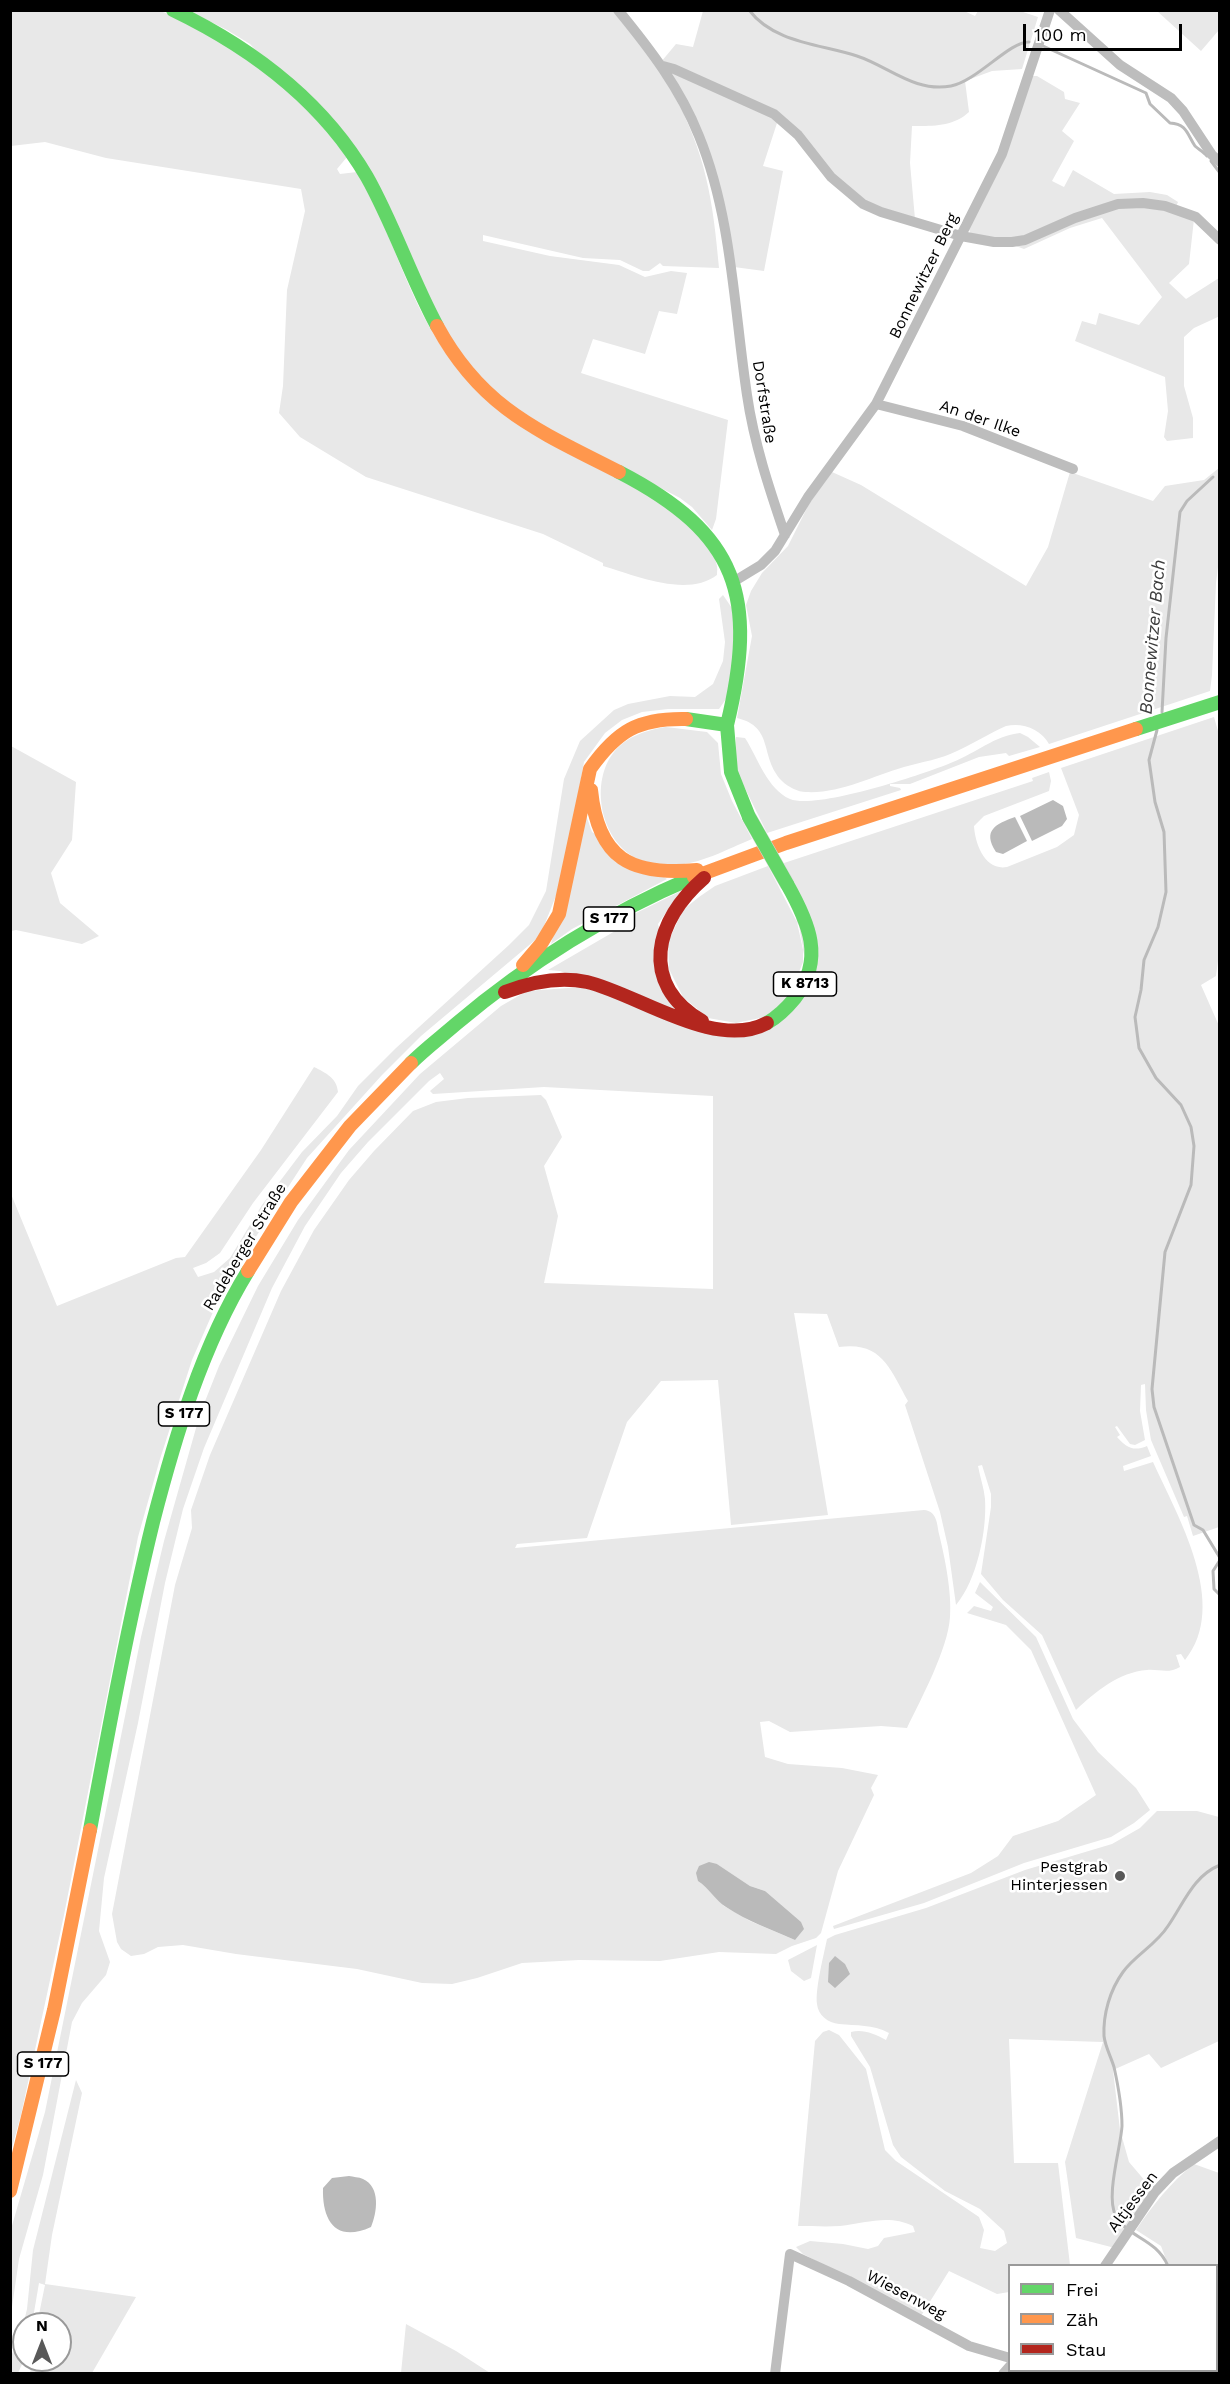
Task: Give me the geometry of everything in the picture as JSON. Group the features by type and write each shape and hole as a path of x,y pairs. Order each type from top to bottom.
{"main road":[{"name":"K 8713","path":"174,10 225,36 265,63 312,105 337,134 366,177 383,208 439,333 468,375 493,399 541,433 674,504 708,536 719,552 733,582 740,609 743,638 739,680 727,725 728,768 749,817 805,917 812,940 811,966 808,977 796,1000 777,1018 754,1028 730,1031 717,1029"},
{"name":"S 177","path":"483,1001 549,955 626,909 720,866 826,829 1220,702"},
{"path":"505,985 532,955 559,914 586,781 595,760 612,739 622,731 645,721 669,718 727,725"},
{"path":"595,760 591,781 591,801 597,827 608,845 625,861 662,873 720,866"},
{"path":"717,1029 685,1010 674,999 663,973 659,956 664,928 671,912 700,882 720,866"},
{"path":"483,1001 525,985 568,980 602,986 677,1019 717,1029"},
{"name":"Radeberger Straße","path":"10,2191 35,2102 149,1538 169,1459 201,1365 243,1275 297,1192 330,1147 396,1076 432,1042 483,1001"}],"street":[{"path":"618,10 663,66 774,114 798,135 831,177 863,204 881,212 961,236 994,242 1025,240 1075,218 1118,204 1143,203 1166,206 1196,217 1220,240"},
{"name":"Bonnewitzer Berg","path":"733,582 761,565 775,551 808,497 876,404 1002,154 1050,10"},
{"path":"1059,10 1120,64 1171,98 1183,111 1212,155 1220,162"},
{"name":"Dorfstraße","path":"663,66 700,137 721,213 747,396 758,456 785,535"},
{"name":"An der Ilke","path":"876,404 963,426 1073,469"},
{"name":"Altjessen","path":"1106,2264 1155,2192 1173,2173 1220,2141"},
{"name":"Wiesenweg","path":"775,2373 790,2254 849,2281 969,2346 1008,2357"}],"shaded area":[{"path":"962,10 975,16 978,11 1017,10 1038,17 1022,69 992,71 965,81 969,112 956,121 935,126 912,126 910,163 915,219 867,203 832,175 785,119 661,62 676,44 693,47 703,11"},
{"path":"11,11 159,11 173,15 247,55 310,112 347,157 337,169 340,174 357,172 370,195 423,315 463,376 491,397 655,499 690,527 712,553 717,575 705,582 676,585 645,579 603,566 603,563 543,534 366,477 300,437 279,413 283,386 287,290 305,211 301,189 106,158 45,142 11,146"},
{"path":"189,11 613,11 657,64 693,135 706,177 719,268 663,266 660,263 649,271 643,271 620,260 583,258 483,235 483,241 550,256 619,265 645,277 671,271 687,273 677,314 659,311 645,354 593,339 581,373 728,420 716,519 712,530 692,507 680,498 545,428 520,413 494,392 471,368 445,330 373,174 250,44"},
{"path":"1157,11 1219,11 1219,30 1201,51"},
{"path":"671,71 778,120 763,166 783,171 764,271 734,267 726,213"},
{"path":"1031,76 1037,76 1064,92 1065,99 1080,103 1062,131 1074,141 1052,181 1064,187 1073,170 1114,194 1150,192 1167,195 1178,202 1176,207 1145,200 1012,240 971,235 969,229"},
{"path":"1143,205 1194,219 1189,264 1169,283 1186,299 1219,278 1220,316 1194,328 1184,337 1184,386 1193,418 1193,438 1167,441 1164,437 1168,411 1165,377 1075,341 1082,321 1096,325 1099,313 1139,325 1162,297 1102,218 1070,228 1024,249 1013,245 1119,206"},
{"path":"1219,468 1220,551 1210,691 1049,744 1041,734 1031,728 1018,725 1006,726 944,756 843,787 818,792 800,791 782,781 775,772 757,728 737,718 752,636 746,605 751,591 762,573 788,546 810,502 832,472 861,485 1026,586 1048,547 1070,472 1153,501 1165,486 1204,480"},
{"path":"723,595 734,611 735,668 726,699 719,709 668,709 642,712 622,720 605,733 584,762 563,878 540,936 421,1036 382,1075 307,1158 233,1272 213,1312 192,1360 138,1537 64,1915 21,2115 11,2151 11,1194 57,1306 176,1258 185,1257 261,1150 314,1067 318,1069 336,1083 338,1092 253,1203 220,1253 206,1263 193,1268 198,1277 214,1272 230,1258 262,1205 302,1152 337,1116 358,1086 529,925 546,891 564,779 580,741 614,710 628,704 670,696 695,697 713,684 723,661 725,642 719,599"},
{"path":"1214,717 1220,738 1219,953 1216,976 1201,985 1220,1028 1219,1527 1193,1536 1187,1516 1184,1517 1151,1440 1145,1384 1141,1385 1140,1411 1145,1440 1135,1445 1130,1444 1117,1426 1115,1427 1120,1435 1117,1437 1127,1446 1138,1449 1147,1446 1151,1456 1123,1466 1124,1471 1153,1462 1175,1508 1195,1561 1201,1588 1202,1614 1198,1638 1185,1660 1181,1654 1176,1655 1180,1667 1176,1669 1137,1672 1117,1679 1099,1690 1076,1710 1042,1635 1003,1600 981,1574 991,1507 991,1494 982,1465 978,1466 985,1499 982,1540 970,1582 956,1605 948,1547 940,1512 905,1405 908,1401 896,1378 890,1368 875,1353 854,1346 839,1347 827,1314 794,1313 828,1515 731,1525 718,1380 661,1381 627,1422 587,1538 517,1544 515,1548 924,1510 934,1515 948,1576 950,1617 939,1659 907,1728 881,1726 790,1732 769,1721 760,1722 765,1757 788,1764 842,1768 878,1775 871,1788 874,1795 838,1871 821,1933 816,1938 776,1954 719,1952 660,1961 579,1960 522,1963 452,1984 422,1983 357,1969 183,1945 158,1947 144,1954 131,1956 121,1949 117,1942 112,1914 175,1585 192,1528 191,1510 210,1455 281,1291 314,1230 349,1180 374,1151 413,1111 436,1102 468,1098 541,1095 546,1100 562,1137 544,1166 558,1216 544,1283 713,1289 713,1096 544,1087 433,1094 430,1091 444,1079 440,1073 429,1081 368,1142 341,1173 305,1226 272,1288 204,1448 183,1509 165,1583 138,1723 104,1878 99,1931 110,1962 106,1975 82,2003 72,2022 43,2175 19,2259 11,2314 11,2229 45,2112 141,1637 164,1541 200,1414 219,1366 258,1286 298,1220 349,1150 420,1074 501,1006 527,991 582,987 740,1037 811,986 784,863 1033,781 1032,778 1049,772 1051,781 1049,791 984,816 974,826 976,841 987,861 999,867 1007,867 1057,847 1074,835 1079,815 1061,768","holes":["717,1864 750,1886 765,1891 795,1940 750,1921 724,1906 706,1886"]},
{"path":"666,727 707,732 718,743 721,774 752,839 702,860 670,865 637,859 622,848 613,837 602,809 602,778 607,764 619,746 631,738"},
{"path":"1020,733 1040,747 1009,756 1006,753 979,757 910,784 890,784 901,790 767,833 735,768 736,737 745,738 769,781 782,794 790,799 803,801 822,800 871,789 919,774 961,758 1002,738"},
{"path":"11,746 76,782 72,840 51,873 60,903 99,936 82,944 16,930 11,931"},
{"path":"1053,800 1063,806 1067,819 1062,826 1032,841 1020,816"},
{"path":"585,812 592,832 667,879 572,929 551,944"},
{"path":"1015,817 1027,841 1003,854 996,852 990,838 993,829 1002,822"},
{"path":"768,866 799,926 803,962 789,997 765,1017 736,1023 708,1018 683,997 669,969 668,942 683,910 699,897 715,886"},
{"path":"681,891 658,924 680,1012 560,971 548,970 622,927 628,917"},
{"path":"980,1582 1036,1637 1073,1719 1098,1752 1136,1788 1150,1810 1111,1837 1024,1863 924,1903 834,1929 833,1926 971,1873 998,1856 1013,1836 1058,1821 1096,1795 1031,1650 1006,1625 967,1613 974,1606 991,1611 993,1607 975,1593"},
{"path":"1157,1811 1197,1811 1219,1817 1219,2041 1161,2068 1149,2054 1113,2070 1120,2130 1129,2162 1152,2189 1115,2248 1076,2238 1065,2162 1103,2042 1009,2039 1014,2163 1058,2163 1070,2264 1008,2264 1008,2292 997,2294 949,2271 921,2316 803,2254 796,2247 810,2241 868,2249 878,2246 884,2238 915,2232 913,2226 904,2222 886,2220 840,2226 798,2226 815,2041 823,2032 829,2030 839,2035 866,2069 885,2150 896,2161 979,2217 984,2230 980,2248 995,2251 1007,2243 1004,2231 980,2209 945,2191 901,2157 893,2145 870,2067 851,2036 851,2032 864,2032 886,2040 889,2033 870,2027 835,2023 824,2018 819,2012 817,1990 827,1939 926,1908 1025,1870 1112,1844 1140,1828"},
{"path":"709,1862 717,1864 750,1886 765,1891 801,1922 804,1929 795,1940 751,1921 726,1907 698,1881 696,1873 699,1866"},
{"path":"817,1945 811,1978 804,1981 791,1971 788,1960"},
{"path":"835,1956 845,1964 850,1974 835,1988 828,1982 829,1963"},
{"path":"76,2080 82,2093 52,2235 45,2284 136,2297 92,2373 30,2373 72,2372 72,2312 39,2312 45,2285 39,2283 34,2312 26,2312 33,2250"},
{"path":"1194,2164 1219,2173 1219,2373 1065,2374 1066,2372 1218,2372 1218,2264 1164,2264 1167,2262 1161,2246 1136,2230 1177,2179"},
{"path":"349,2176 361,2178 369,2183 373,2188 376,2201 371,2227 349,2232 340,2230 329,2219 323,2200 323,2188 332,2178"},
{"path":"406,2324 456,2351 490,2373 401,2373"},
{"path":"12,2354 12,2372 18,2373 11,2373"}],"waterway":[{"name":"Bonnewitzer Bach","path":"749,10 759,21 784,36 857,56 925,86 951,86 961,83 1012,48 1029,42"},
{"name":"Bonnewitzer Bach","path":"1043,46 1146,93 1150,104 1170,123 1180,125 1195,146 1207,156"},
{"name":"Bonnewitzer Bach","path":"1211,161 1220,173"},
{"name":"Bonnewitzer Bach","path":"1162,712 1166,638 1180,512 1187,501 1213,477"},
{"name":"Bonnewitzer Bach","path":"1157,730 1149,760 1155,802 1164,832 1166,892 1158,927 1144,960 1135,1017 1139,1048 1156,1078 1181,1105 1191,1127 1194,1146 1191,1185 1165,1252 1152,1389 1154,1407 1194,1525 1203,1530 1220,1558"},
{"name":"Bonnewitzer Bach","path":"1220,1560 1213,1571 1214,1589 1220,1595"},
{"name":"Bonnewitzer Bach","path":"1167,2264 1156,2249 1121,2223 1113,2208 1113,2185 1122,2119 1114,2067 1105,2040 1105,2019 1111,1994 1123,1972 1163,1933 1196,1883 1220,1865"}],"traffic: fast":[{"path":"173,10 230,41 257,59 307,100 329,124 367,177 437,326"},
{"path":"619,472 659,495 691,520 714,546 730,574 738,605 740,640 736,680 727,725"},
{"path":"1136,729 1220,702"},
{"path":"686,719 727,725 731,772 749,817"},
{"path":"749,817 787,884"},
{"path":"411,1063 483,1002 540,961 631,907 694,877"},
{"path":"767,1023 795,998 810,969 811,955 807,927 787,884"},
{"path":"90,1830 135,1599 171,1457 204,1361 217,1330 248,1271"}],"traffic: slow":[{"path":"437,326 454,354 493,398 538,430 619,472"},
{"path":"523,965 541,944 559,914 590,769 610,745 630,729 655,721 686,719"},
{"path":"694,877 786,843 1136,729"},
{"path":"591,790 601,832 610,847 622,858 636,866 654,870 697,870"},
{"path":"248,1271 291,1202 350,1126 411,1063"},
{"path":"10,2191 54,2010 90,1830"}],"traffic: jam":[{"path":"702,1021 682,1006 668,989 662,970 661,951 665,932 674,913 687,895 704,878"},
{"path":"505,992 545,981 577,980 607,988 701,1025 724,1030 746,1030 767,1023"}],"place":[{"name":"Pestgrab Hinterjessen","path":"1120,1876"}]}
